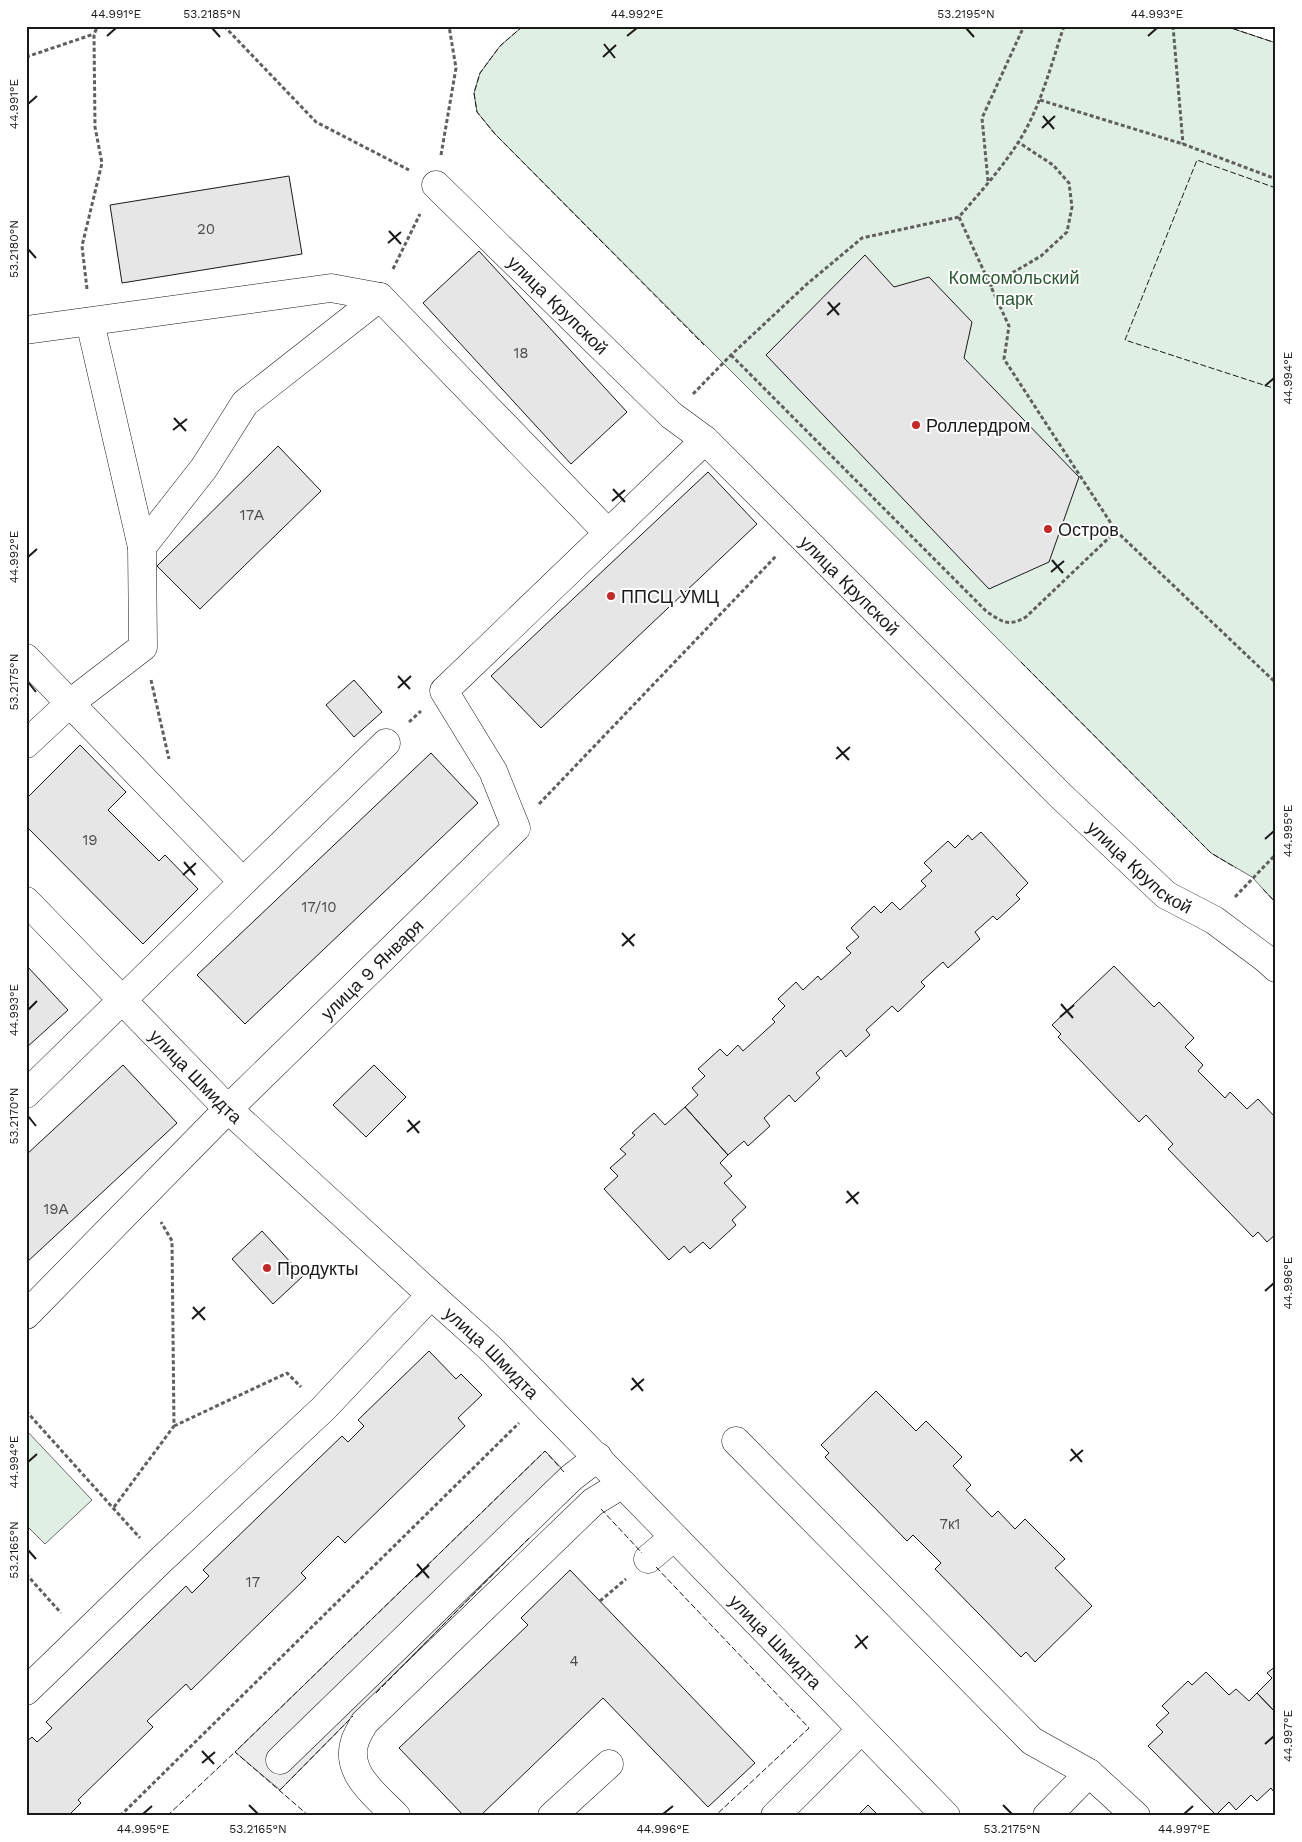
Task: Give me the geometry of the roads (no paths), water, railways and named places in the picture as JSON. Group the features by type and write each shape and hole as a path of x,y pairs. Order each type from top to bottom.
{"street":[{"name":"улица Крупской","path":"436,185 671,415 705,440 1061,796 1166,894 1214,920 1276,968"},
{"path":"26,330 331,288 380,297 608,533 705,440"},
{"path":"142,547 204,468 245,403 380,297"},
{"path":"26,744 69,704 143,647 142,547 90,322"},
{"name":"улица 9 Января","path":"26,1315 228,1110 516,828 493,771 444,690 608,533"},
{"path":"26,658 243,882"},
{"path":"26,1094 386,743"},
{"name":"улица Шмидта","path":"26,901 228,1110 490,1348 542,1399 946,1816"},
{"path":"26,1692 81,1636 323,1409 431,1295"},
{"path":"736,1441 1032,1741 1089,1773 1136,1816"},
{"path":"280,1760 571,1478 598,1457"},
{"path":"396,1816 360,1778 353,1762 354,1742 364,1724 594,1502 623,1484"},
{"path":"648,1559 674,1537"},
{"path":"775,1816 861,1730"},
{"path":"552,1816 609,1764"},
{"path":"1047,1816 1089,1773"}],"place":[{"name":"Роллердром","path":"916,425"},
{"name":"Остров","path":"1048,529"},
{"name":"ППСЦ УМЦ","path":"611,596"},
{"name":"Продукты","path":"267,1268"}],"park label":[{"name":"Комсомольский парк","path":"1014,287"}]}
